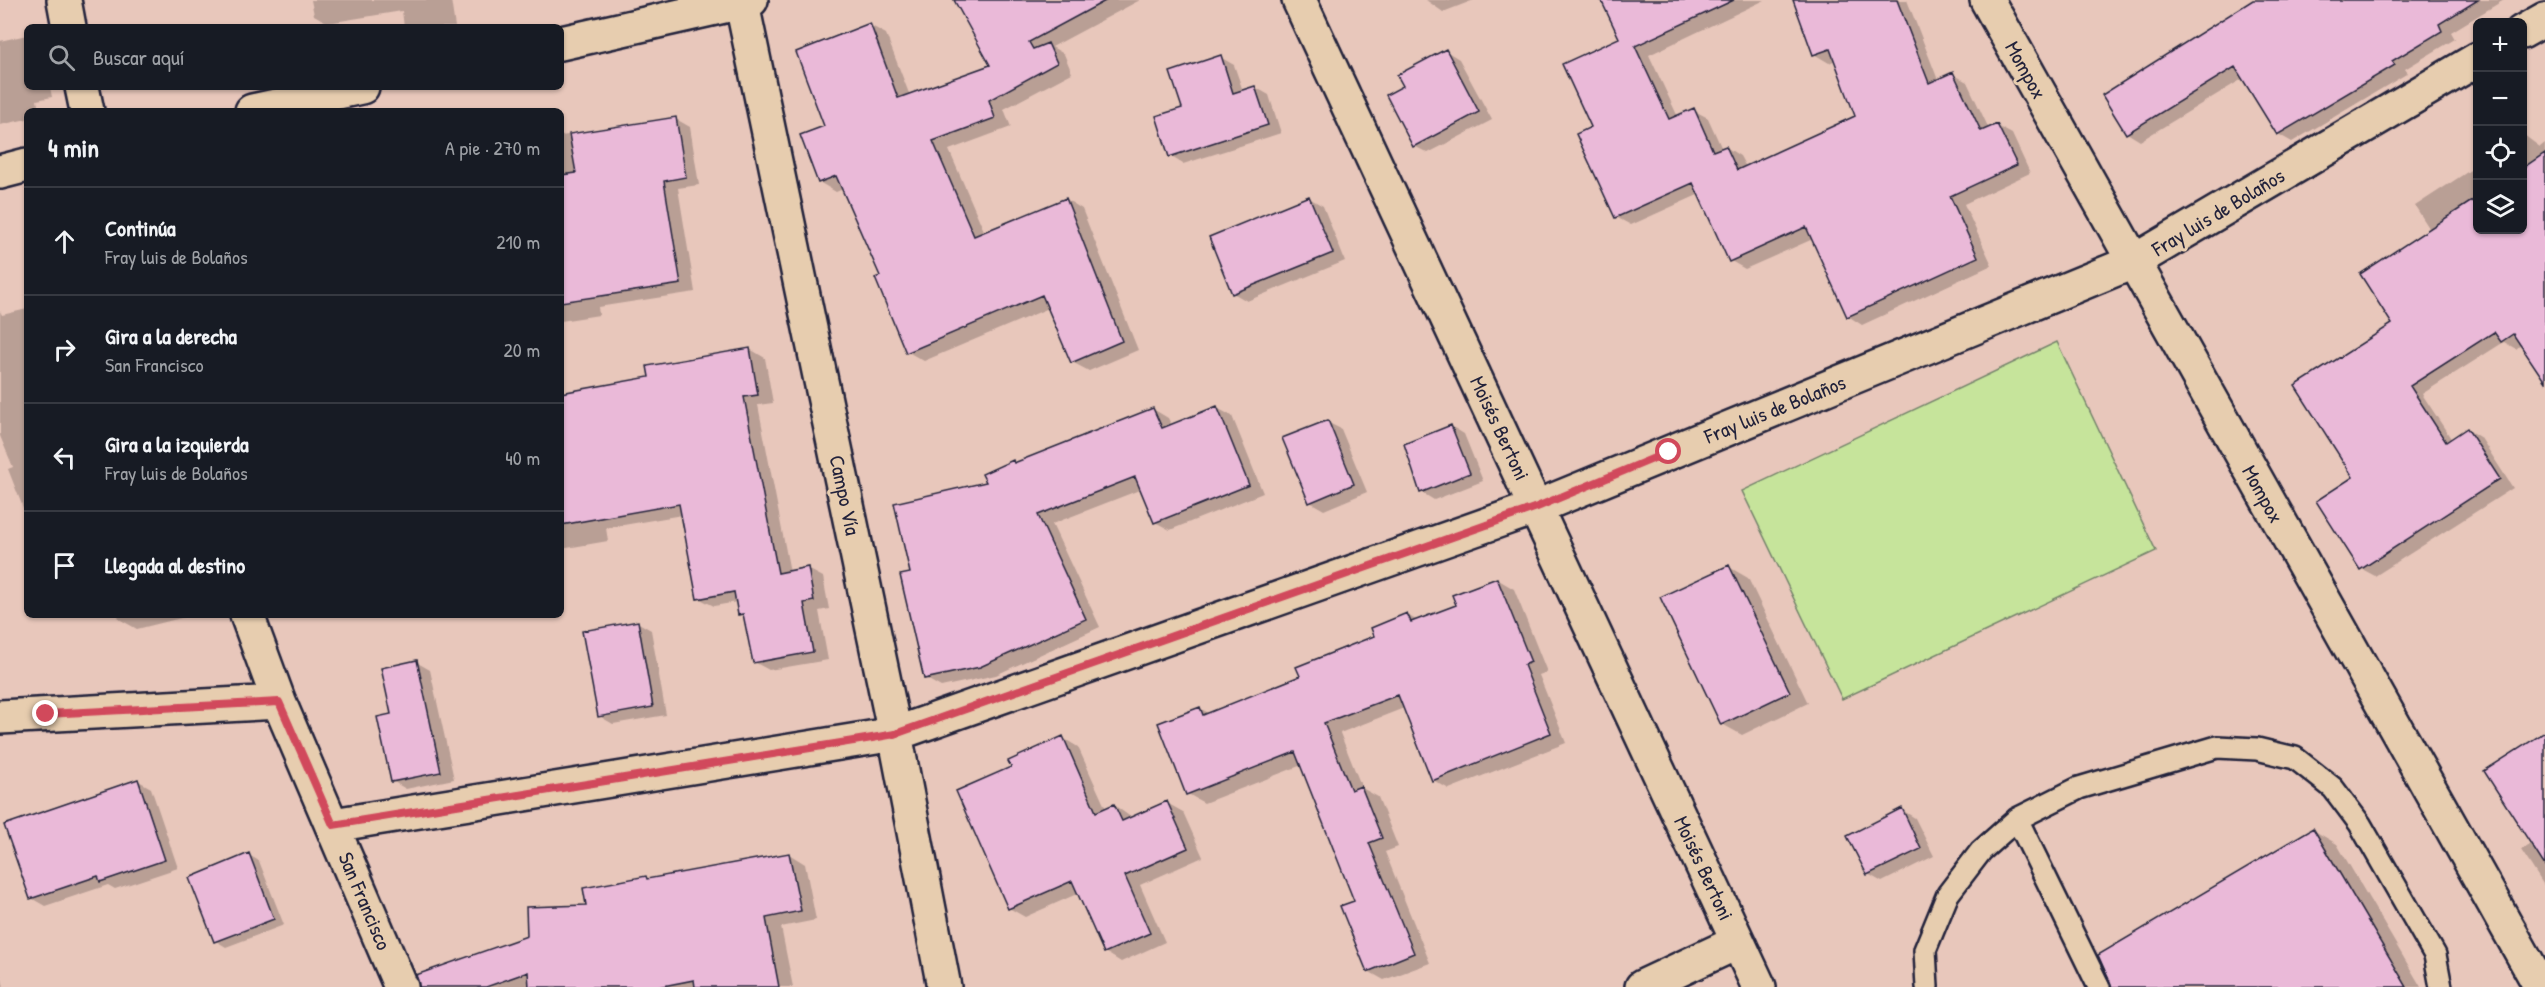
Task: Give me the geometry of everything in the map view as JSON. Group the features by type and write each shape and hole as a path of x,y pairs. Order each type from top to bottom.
{"street":[{"path":"63,0 68,24"},
{"name":"Moisés Bertoni","path":"1299,0 1759,987"},
{"name":"Mompox","path":"1987,0 2541,987"},
{"path":"564,42 747,2"},
{"name":"Campo Vía","path":"747,2 944,987"},
{"path":"2527,30 2545,19"},
{"name":"Fray luis de Bolaños","path":"333,825 895,734 1537,507 2133,262 2473,62"},
{"path":"83,90 86,108"},
{"path":"266,108 348,90"},
{"path":"0,172 24,166"},
{"name":"San Francisco","path":"249,618 279,702 401,987"},
{"path":"0,717 279,702"},
{"path":"1642,987 1738,942"}],"lane":[{"path":"1927,987 1925,950 1948,894 1981,851 2017,819 2079,788 2217,747 2257,749 2295,758 2333,788 2360,824 2435,955 2441,987"},
{"path":"2017,819 2099,987"}],"green space":[{"path":"2057,342 2156,551 1842,699 1742,491"}],"building":[{"path":"954,0 1107,0 1029,42 1033,49 1048,43 1057,63 989,100 995,118 933,141 974,236 1066,198 1122,341 1071,363 1042,295 906,353 875,278 880,276 836,176 818,183 800,135 824,126 796,52 870,23 898,98 990,65"},
{"path":"1601,0 1734,0 1635,46 1669,119 1694,108 1713,151 1726,146 1737,170 1855,116 1830,49 1813,55 1793,0 1897,0 1929,83 1953,72 1981,131 1997,124 2017,165 1950,196 1978,257 1847,317 1806,227 1729,262 1693,183 1615,218 1576,134 1591,127 1562,64 1619,38"},
{"path":"2253,0 2478,0 2439,24 2442,31 2392,61 2395,65 2277,135 2235,67 2126,134 2102,95"},
{"path":"1446,49 1479,112 1413,147 1386,95 1403,86 1397,75"},
{"path":"1221,55 1233,93 1255,86 1268,125 1169,157 1156,116 1182,108 1170,72"},
{"path":"676,117 686,177 664,181 681,284 564,302 564,175 576,173 569,134"},
{"path":"2545,153 2545,382 2513,334 2501,342 2494,332 2410,386 2446,442 2467,428 2500,479 2360,570 2316,501 2353,477 2295,386 2392,324 2360,274 2473,200 2473,234 2527,234 2527,165"},
{"path":"1309,196 1333,253 1232,294 1209,237"},
{"path":"750,348 758,395 744,397 778,573 808,567 814,601 804,603 813,652 753,663 743,614 738,615 734,592 697,599 679,504 564,524 564,392 649,377 647,366"},
{"path":"1217,406 1249,485 1154,523 1135,477 1038,515 1086,619 980,667 924,679 900,575 910,573 894,503 986,482 982,474 1013,460 1014,463 1153,408 1162,428"},
{"path":"1328,420 1354,484 1309,503 1282,438"},
{"path":"1451,425 1470,473 1420,493 1404,444"},
{"path":"1729,565 1790,692 1721,725 1660,597"},
{"path":"1497,578 1531,662 1524,665 1551,733 1432,781 1398,695 1324,723 1351,790 1361,786 1382,838 1369,843 1414,953 1367,972 1340,906 1354,901 1295,752 1186,795 1158,723 1200,707 1203,715 1300,676 1296,667 1374,636 1371,628 1407,613 1411,622 1456,605 1452,595"},
{"path":"638,621 653,707 598,717 582,631"},
{"path":"417,660 441,772 391,782 377,717 391,714 381,668"},
{"path":"2545,732 2545,866 2484,771"},
{"path":"1063,736 1096,812 1114,804 1122,821 1167,801 1188,848 1125,876 1150,933 1104,953 1072,881 1008,909 956,791 1011,767 1008,761"},
{"path":"138,779 165,860 100,882 98,876 30,899 4,825"},
{"path":"1902,808 1921,849 1867,875 1847,836"},
{"path":"2313,828 2407,987 2112,987 2098,955"},
{"path":"249,853 274,919 214,942 189,878"},
{"path":"789,853 801,911 766,918 779,987 695,987 694,980 658,987 529,987 528,972 486,987 419,987 416,975 527,936 526,907 586,905 583,888 646,876 647,879"}],"route":[{"path":"46,714 279,702 333,825 872,738 895,734 1537,507 1669,452"}]}
